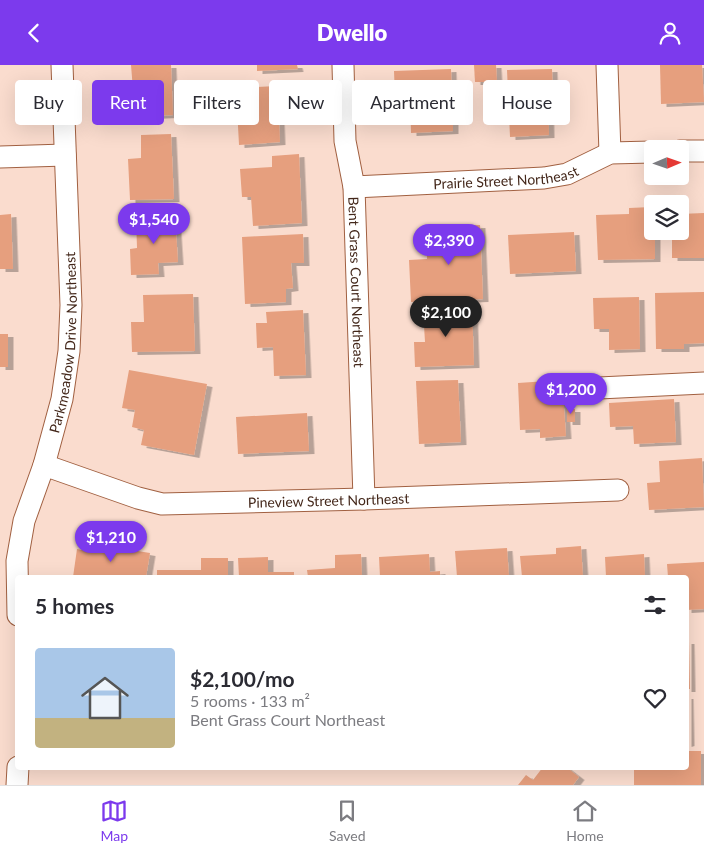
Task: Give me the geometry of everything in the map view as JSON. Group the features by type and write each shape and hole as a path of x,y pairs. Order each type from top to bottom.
{"street":[{"name":"Parkmeadow Drive Northeast","path":"17,575 17,561 23,529 44,465 62,399 69,351 71,305 62,65"},
{"name":"Bent Grass Court Northeast","path":"343,65 345,141 354,187 364,499"},
{"path":"607,65 610,153"},
{"path":"689,151 704,151"},
{"name":"Prairie Street Northeast","path":"354,187 544,178 567,174 610,153 644,152"},
{"path":"0,157 65,155"},
{"path":"599,387 704,383"},
{"name":"Pineview Street Northeast","path":"44,465 138,497 162,503 364,499 618,490"},
{"path":"17,785 18,770"}],"building":[{"path":"131,65 171,65 173,115 164,115 164,80 132,80"},
{"path":"257,65 297,65 298,69 257,71"},
{"path":"474,65 496,65 497,80 475,82"},
{"path":"660,65 702,65 704,102 661,104"},
{"path":"451,69 451,80 394,80 394,71"},
{"path":"552,69 552,80 507,80 507,70"},
{"path":"269,86 269,125 279,125 280,142 239,145 238,125 259,125 259,87"},
{"path":"411,125 453,125 453,131 411,133"},
{"path":"509,125 549,125 549,135 510,137"},
{"path":"171,134 174,199 130,200 128,159 141,158 141,135"},
{"path":"299,154 302,223 253,226 251,197 242,197 240,169 272,167 272,156"},
{"path":"644,207 644,240 655,240 655,259 598,260 596,215 629,214 629,208"},
{"path":"704,213 704,258 672,258 672,240 689,240 689,214"},
{"path":"11,214 13,269 0,269 0,215"},
{"path":"175,215 178,262 158,263 159,274 131,275 130,249 137,248 136,218"},
{"path":"480,225 483,299 411,302 409,260 427,259 426,227"},
{"path":"574,232 576,271 510,274 508,235"},
{"path":"303,234 304,263 291,263 293,288 286,289 286,302 245,304 242,237"},
{"path":"704,292 704,343 684,344 684,349 656,349 655,293"},
{"path":"193,294 195,351 132,352 131,322 144,322 143,295"},
{"path":"639,297 640,349 609,350 609,329 594,329 593,298"},
{"path":"472,306 474,365 415,367 414,342 425,342 423,309"},
{"path":"303,310 306,375 274,376 273,347 257,348 256,323 267,323 266,312"},
{"path":"0,334 8,334 8,367 0,367"},
{"path":"129,370 207,384 194,455 141,445 144,430 132,427 135,410 122,408"},
{"path":"458,380 461,442 419,444 416,381"},
{"path":"562,380 566,436 540,438 540,429 520,430 518,383"},
{"path":"674,399 676,442 634,444 633,426 610,427 609,403"},
{"path":"567,409 575,409 575,422 567,422"},
{"path":"307,413 309,451 238,454 236,417"},
{"path":"702,458 704,507 649,510 647,483 660,482 659,461"},
{"path":"94,544 150,553 146,575 73,575 77,549 93,552"},
{"path":"581,546 583,575 522,575 520,556 556,554 556,548"},
{"path":"507,548 509,575 457,575 455,551"},
{"path":"361,554 362,575 308,575 307,570 335,568 335,555"},
{"path":"429,554 430,572 440,571 440,575 380,575 379,557"},
{"path":"644,554 645,575 606,575 605,557"},
{"path":"268,557 268,572 294,572 294,575 239,575 238,558"},
{"path":"201,558 228,558 228,575 157,575 157,570 201,570"},
{"path":"704,562 704,609 689,610 689,575 668,575 667,564"},
{"path":"689,641 690,689 689,689"},
{"path":"689,751 701,751 701,785 634,785 634,770 689,770"},
{"path":"541,770 570,770 579,777 573,785 518,785 526,775 533,780"}]}
